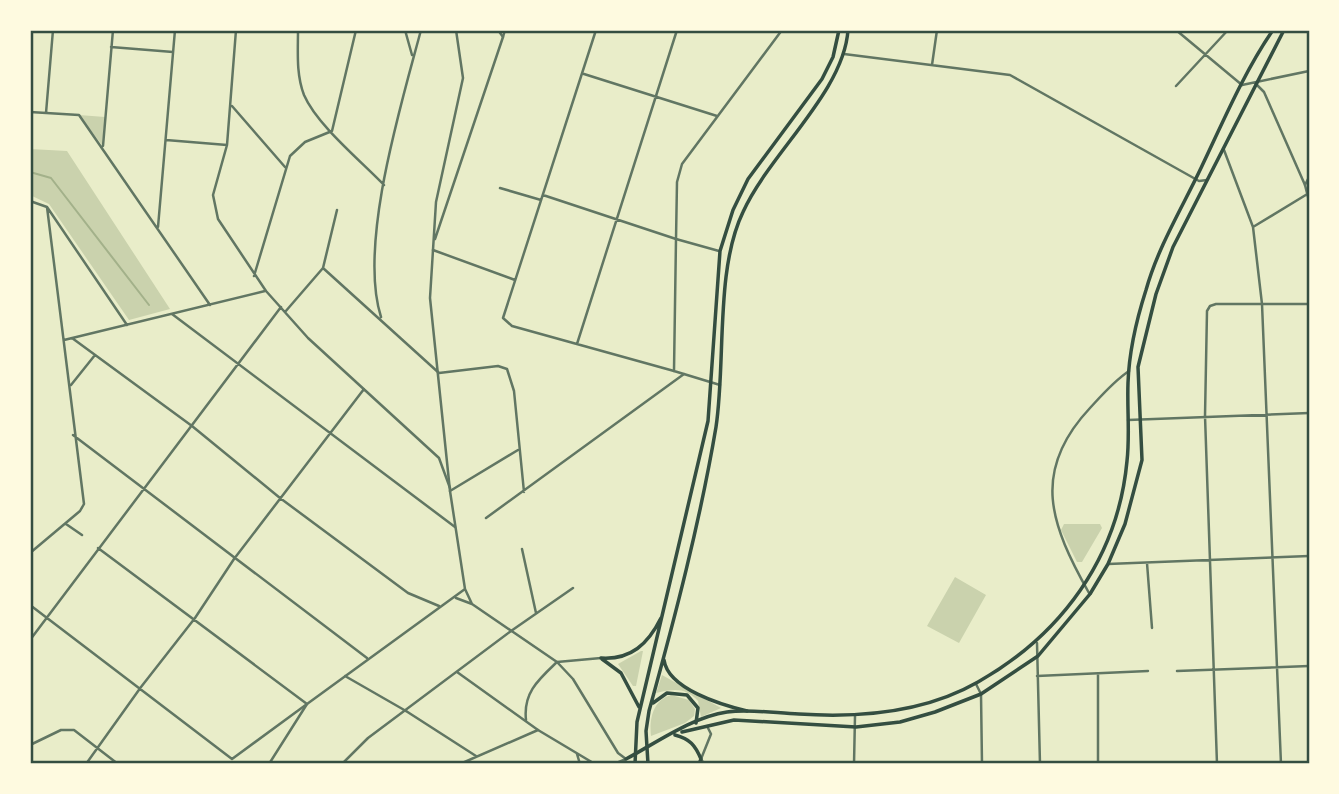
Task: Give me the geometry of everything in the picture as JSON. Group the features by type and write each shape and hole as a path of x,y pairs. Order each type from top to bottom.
{"main road":[{"path":"635,764 635,737 640,709 708,421 720,251 733,210 748,179 822,79 837,43 838,30"},
{"path":"648,764 646,731 649,711 716,426 730,252 741,214 758,184 829,84 844,54 848,30"},
{"path":"627,758 696,723 726,712 855,716 899,710 975,684 1037,643 1085,586 1102,557 1115,521 1128,460 1129,371 1145,291 1159,253 1242,85 1273,30"},
{"path":"673,734 706,725 754,720 856,727 934,712 981,694 1038,656 1090,594 1108,564 1125,524 1142,460 1138,367 1156,293 1173,247 1284,30"},
{"path":"1115,521 1125,524"},
{"path":"600,658 624,656 643,646 664,613"},
{"path":"600,658 621,673 640,709"},
{"path":"663,659 671,678 716,702 747,711"},
{"path":"649,711 662,695 678,692 687,695 696,704 696,723"},
{"path":"673,734 690,741 701,763"}],"street":[{"path":"46,113 53,30"},
{"path":"103,146 113,30"},
{"path":"158,227 175,30"},
{"path":"236,30 228,145 213,195 214,208 266,291 439,458 450,490"},
{"path":"298,30 298,72 303,90 331,131 384,185"},
{"path":"331,131 356,30"},
{"path":"405,30 413,58"},
{"path":"382,320 374,296 376,229 421,30"},
{"path":"456,30 463,78 436,202 431,328 439,373 450,490 465,589 472,604"},
{"path":"498,30 503,37"},
{"path":"433,242 441,228 505,30"},
{"path":"596,30 584,74 503,318 512,326 720,385"},
{"path":"577,344 677,30"},
{"path":"674,371 679,172 717,116 782,30"},
{"path":"932,65 937,30"},
{"path":"1176,30 1242,85 1309,71"},
{"path":"1176,86 1228,30"},
{"path":"111,47 173,51"},
{"path":"844,54 1010,75 1196,179 1209,179"},
{"path":"584,74 717,116"},
{"path":"1255,83 1264,92 1306,185 1309,201"},
{"path":"232,105 285,167"},
{"path":"30,113 79,115 211,305"},
{"path":"254,275 285,167 298,147 331,131"},
{"path":"166,140 228,145"},
{"path":"1223,147 1253,227 1262,304 1280,764"},
{"path":"1306,185 1309,177"},
{"path":"500,188 542,200"},
{"path":"1253,227 1308,193"},
{"path":"543,195 720,251"},
{"path":"30,201 47,207 127,325"},
{"path":"30,553 66,524 84,503 73,435 70,386 47,207"},
{"path":"285,312 323,268 337,210"},
{"path":"433,250 515,280"},
{"path":"323,268 439,373 503,367 510,374 524,492"},
{"path":"64,340 266,291"},
{"path":"1217,764 1205,416 1210,306 1309,304"},
{"path":"30,640 281,307"},
{"path":"172,314 456,527"},
{"path":"72,338 192,426 280,498 408,593 439,606"},
{"path":"70,386 95,355"},
{"path":"1090,594 1065,549 1055,521 1050,490 1052,478 1058,454 1070,429 1129,371"},
{"path":"486,518 684,374"},
{"path":"86,764 195,618 234,559 332,434 364,388"},
{"path":"1128,419 1309,413"},
{"path":"73,435 144,486 234,559 367,659"},
{"path":"450,490 518,450"},
{"path":"66,524 82,536"},
{"path":"98,548 195,618 307,705"},
{"path":"522,549 536,613"},
{"path":"1108,564 1309,556"},
{"path":"1147,563 1152,628"},
{"path":"342,764 354,750 511,631 573,588"},
{"path":"30,605 232,759 465,589"},
{"path":"456,598 472,604 557,662 573,679 618,753 627,758"},
{"path":"1037,643 1040,764"},
{"path":"526,720 526,702 532,688 557,662 600,658"},
{"path":"1177,671 1309,666"},
{"path":"1037,676 1148,671"},
{"path":"457,672 538,730 594,764"},
{"path":"1098,674 1098,764"},
{"path":"345,676 406,711 476,757"},
{"path":"975,684 981,694 982,764"},
{"path":"270,764 307,705"},
{"path":"854,764 855,716"},
{"path":"701,763 710,734 706,725"},
{"path":"30,745 67,728 74,730 118,764"},
{"path":"460,764 538,730"},
{"path":"615,764 618,753"},
{"path":"577,754 580,764"},
{"path":"615,764 627,758"}],"green space":[{"path":"79,115 105,117 102,145"},
{"path":"30,149 67,151 170,309 129,320 49,204 30,195"},
{"path":"1064,524 1100,524 1102,528 1082,562 1077,562 1061,530"},
{"path":"955,577 986,595 959,643 927,626"},
{"path":"641,651 636,686 633,686 618,664"},
{"path":"662,675 721,708 701,717 698,701 688,693 674,690 656,693"},
{"path":"671,695 689,700 695,709 694,716 685,723 651,736 651,723 656,706"}],"waterway":[{"path":"30,172 51,178 149,305"}]}
